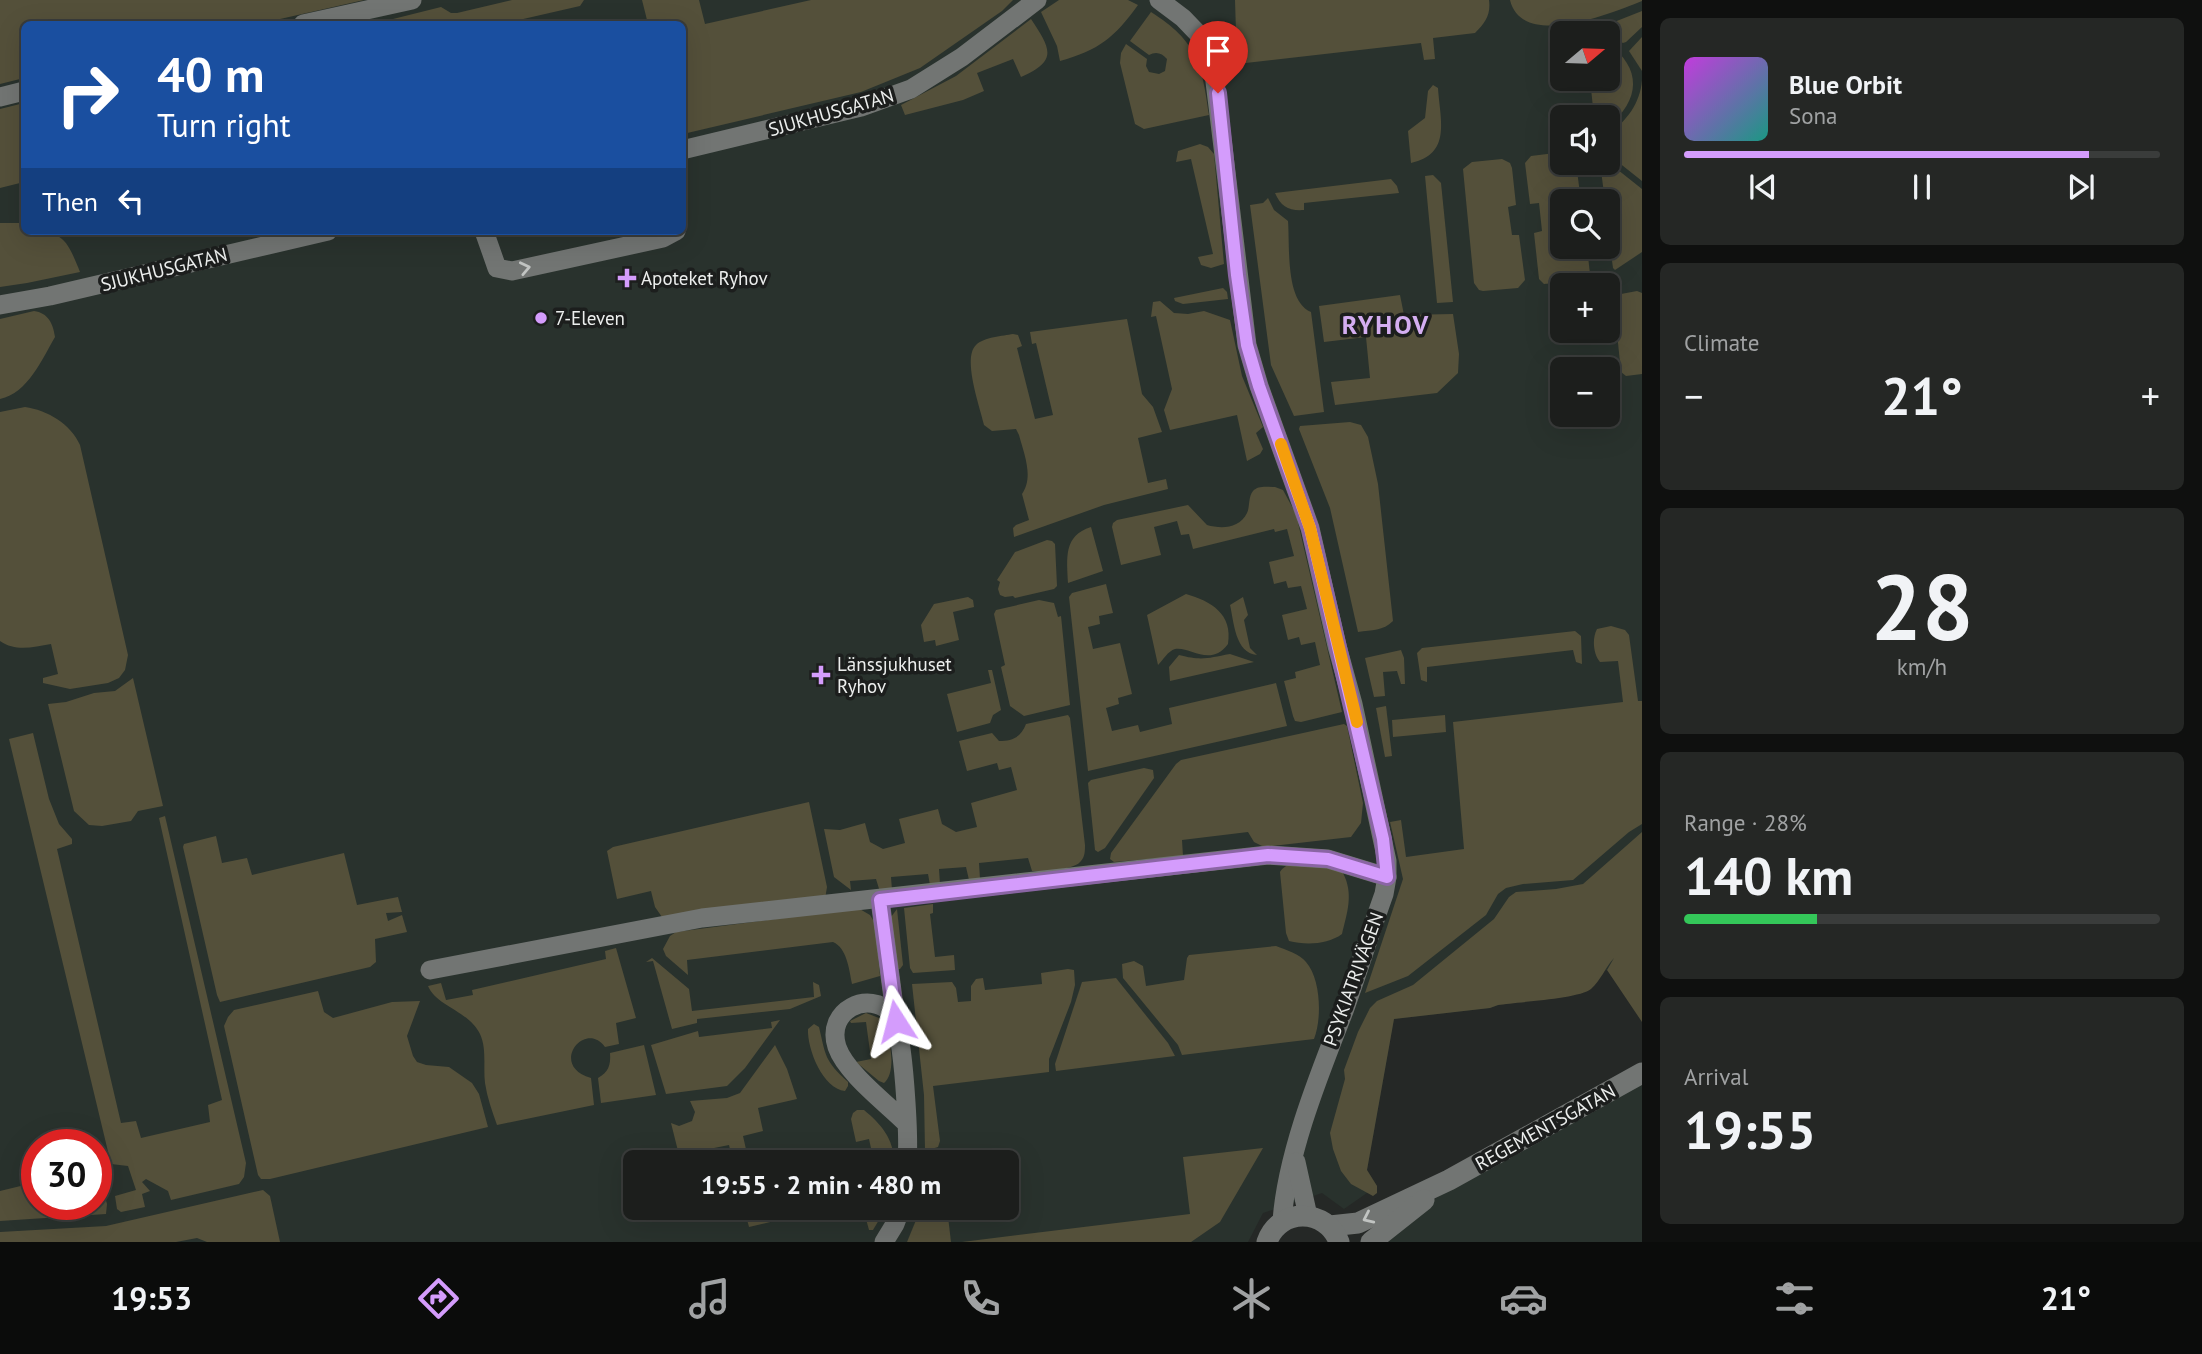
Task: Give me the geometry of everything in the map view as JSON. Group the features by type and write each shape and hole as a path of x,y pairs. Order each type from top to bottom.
{"street":[{"path":"317,21 412,0"},
{"name":"SJUKHUSGATAN","path":"686,149 862,107 911,89 962,57 1037,0"},
{"name":"PSYKIATRIVÄGEN","path":"1159,0 1183,18 1207,43 1213,65 1247,345 1310,528 1381,828 1387,877 1384,894 1344,1010 1321,1066 1284,1195 1282,1222"},
{"path":"0,97 21,92"},
{"name":"SJUKHUSGATAN","path":"0,305 50,296 311,235"},
{"path":"485,235 497,268 512,271 669,235"},
{"path":"430,970 702,918 1268,855 1328,859 1387,877"},
{"path":"880,900 903,1075 908,1150"},
{"path":"896,1021 885,1008 869,1004 856,1005 843,1012 836,1023 835,1035 838,1049 850,1068 905,1122"},
{"name":"REGEMENTSGATAN","path":"1334,1234 1449,1180 1642,1073"},
{"name":"PSYKIATRIVÄGEN","path":"1295,1158 1308,1216"},
{"name":"REGEMENTSGATAN","path":"1371,1242 1449,1180"},
{"path":"1267,1242 1274,1228 1290,1217 1308,1216 1320,1219 1334,1234"},
{"path":"884,1242 896,1220"}],"shaded area":[{"name":"Länssjukhuset Ryhov","path":"0,0 1642,0 1642,936 1615,958 1607,970 1490,1008 1394,1019 1367,1170 1377,1186 1344,1209 1322,1193 1263,1213 1248,1242 0,1242"},
{"path":"0,0 364,0 271,21 21,21 21,79 0,84"},
{"path":"512,0 584,0 580,6 514,21 385,21 441,7 451,13"},
{"path":"642,0 699,0 705,24 811,0 1013,0 1002,11 920,68 861,92 686,133 686,21 647,21"},
{"path":"1059,0 1128,0 1138,5 1105,41 1060,61 1057,46 1041,12"},
{"path":"1235,0 1489,0 1489,10 1487,18 1475,33 1433,38 1435,59 1424,60 1421,43 1237,64"},
{"path":"1510,0 1642,0 1590,19 1550,21 1550,25 1531,23 1518,15"},
{"path":"1642,11 1642,27 1626,42 1620,42 1620,21 1617,21"},
{"path":"1151,12 1178,33 1195,55 1209,115 1144,129 1135,124 1120,63 1121,53 1126,44 1147,59 1149,72 1159,74 1165,71 1165,57 1156,53 1149,55 1130,41"},
{"path":"1031,19 1046,46 1046,60 1041,65 1021,77 1013,59 977,73 984,91 963,100 905,115 901,105 956,76"},
{"path":"1642,37 1642,71 1629,51"},
{"path":"1620,54 1632,74 1633,84 1627,106 1620,115 1620,105 1593,105 1591,91 1620,91"},
{"path":"1642,80 1642,181 1620,164 1620,124 1631,111"},
{"path":"1433,85 1438,88 1441,134 1433,152 1424,159 1411,163 1408,131 1425,118 1428,91"},
{"path":"21,104 21,183 0,188 0,109"},
{"path":"1200,144 1208,147 1214,154 1224,264 1211,268 1201,265 1198,257 1213,254 1191,159 1176,162 1178,151"},
{"path":"1550,154 1550,175 1578,175 1579,189 1550,189 1550,259 1588,259 1590,273 1550,273 1550,283 1544,284 1539,279 1534,233 1542,231 1539,203 1530,204 1525,163 1531,156"},
{"path":"1502,159 1510,163 1512,168 1516,205 1508,207 1512,235 1519,235 1525,280 1518,288 1483,291 1474,283 1463,169 1472,162"},
{"path":"1620,172 1642,189 1642,252 1615,270 1612,259 1620,259 1620,189 1603,189 1602,175 1620,175"},
{"path":"1433,175 1441,183 1453,302 1437,303 1425,176"},
{"path":"1391,179 1399,193 1304,203 1304,210 1286,207 1275,193"},
{"path":"1268,198 1274,210 1288,221 1290,272 1297,297 1311,312 1324,412 1294,416 1271,365 1250,205 1263,203"},
{"path":"0,223 21,223 21,235 55,235 61,238 71,251 80,272 27,283 0,287"},
{"path":"1223,288 1228,299 1183,304 1174,298"},
{"path":"1637,291 1642,293 1642,374 1626,376 1621,372 1618,343 1621,294"},
{"path":"1400,295 1404,315 1453,314 1459,354 1458,373 1437,393 1335,405 1331,382 1370,378 1366,337 1324,342 1319,306"},
{"path":"1160,301 1174,313 1204,311 1230,320 1242,376 1263,427 1256,433 1263,449 1260,454 1247,461 1237,415 1170,430 1164,410 1172,389 1156,316 1151,317 1153,302"},
{"path":"34,311 49,320 55,337 26,383 10,396 0,399 0,319"},
{"path":"1127,319 1142,394 1153,407 1162,432 1138,438 1148,483 1166,479 1168,489 1104,505 1014,537 1013,528 1029,520 1022,494 1028,473 1025,458 1016,429 992,431 984,425 971,371 972,351 984,340 1018,335 1022,346 1017,348 1035,419 1053,415 1036,343 1032,344 1030,332"},
{"path":"25,407 42,411 57,419 71,431 80,445 128,655 125,670 119,678 108,683 70,689 43,683 43,678 58,674 51,644 18,648 0,641 0,412"},
{"path":"1350,422 1361,425 1368,437 1378,484 1393,621 1381,628 1358,632 1330,508 1299,429 1300,426"},
{"path":"1275,487 1283,490 1296,514 1342,712 1301,722 1295,721 1284,681 1296,678 1295,672 1320,665 1315,642 1301,645 1299,637 1288,640 1282,615 1307,609 1301,586 1288,588 1286,581 1274,584 1269,562 1294,556 1287,529 1275,532 1274,529 1193,549 1189,534 1181,535 1177,521 1154,527 1161,555 1121,565 1112,527 1117,520 1188,505 1207,525 1235,525 1248,511 1251,493 1255,489"},
{"path":"1091,527 1103,571 1068,583 1067,557 1071,542 1075,536"},
{"path":"1047,540 1055,544 1057,586 1015,598 1000,595 1000,582 997,580 1015,552"},
{"path":"1106,584 1113,613 1099,616 1100,624 1088,627 1093,649 1120,643 1132,694 1118,698 1119,704 1106,708 1112,731 1138,725 1140,732 1172,724 1169,708 1276,683 1287,726 1088,771 1069,597 1072,593"},
{"path":"1186,594 1212,605 1224,617 1229,634 1228,644 1221,651 1207,655 1175,649 1158,665 1147,615"},
{"path":"968,597 973,600 974,607 953,612 959,640 936,646 935,640 924,642 921,625 934,604"},
{"path":"1243,597 1248,615 1244,620 1250,648 1257,655 1244,649 1234,628 1230,605"},
{"path":"1039,600 1054,603 1058,617 1061,616 1070,705 1024,716 1010,706 1001,667 1005,665 994,614 996,610"},
{"path":"1611,626 1625,630 1629,635 1638,701 1642,701 1642,824 1573,880 1506,888 1498,894 1486,915 1408,976 1365,993 1403,879 1390,822 1401,820 1406,857 1464,849 1453,722 1623,702 1618,661 1600,662 1594,646 1597,629"},
{"path":"1575,631 1581,636 1582,664 1576,662 1573,650 1427,667 1427,682 1421,680 1417,653 1422,648"},
{"path":"1401,650 1405,684 1401,684 1397,671 1383,672 1385,696 1374,697 1365,658"},
{"path":"1230,654 1254,662 1170,681 1169,667 1179,655 1210,658"},
{"path":"988,670 992,670 1001,710 993,715 990,723 957,732 947,694 991,683"},
{"path":"133,678 163,806 138,811 131,821 102,826 89,825 74,811 48,704 115,691"},
{"path":"1386,706 1392,756 1385,757 1376,708"},
{"path":"1068,715 1085,845 1083,858 1078,864 1058,870 1032,871 1028,858 979,863 980,879 969,880 966,867 939,869 940,884 930,885 928,874 891,877 892,890 880,892 876,879 850,881 851,890 834,877 824,829 840,830 865,823 870,842 883,849 905,843 899,819 938,809 942,824 956,832 977,827 971,803 1017,790 1011,767 999,770 997,763 967,771 959,741 992,733 999,741 1008,740 1019,735 1026,724"},
{"path":"1445,715 1446,732 1393,737 1392,720"},
{"path":"1344,724 1347,726 1363,803 1361,823 1351,837 1264,847 1254,842 1248,832 1182,840 1183,856 1114,862 1110,859 1111,853 1181,760"},
{"path":"33,733 49,799 59,824 72,839 72,844 57,849 121,1123 136,1121 141,1138 210,1122 208,1105 222,1100 159,818 165,816 246,1163 244,1177 239,1184 171,1200 168,1191 146,1179 142,1182 150,1191 142,1194 145,1207 121,1212 117,1209 115,1196 136,1190 128,1166 112,1164 112,1129 103,1129 9,739"},
{"path":"1144,768 1153,770 1154,778 1105,848 1098,852 1095,850 1088,783 1091,780"},
{"path":"809,802 827,887 825,899 662,917 655,907 651,891 617,899 607,851 613,847"},
{"path":"1642,832 1642,1022 1607,970 1614,958 1591,989 1584,992 1561,998 1394,1019 1367,1170 1377,1186 1377,1193 1373,1196 1351,1184 1341,1171 1330,1133 1345,1079 1344,1070 1370,1008 1377,1001 1413,985 1494,919 1509,897 1516,892 1583,884"},
{"path":"216,836 222,863 247,858 252,875 344,853 357,905 398,897 402,912 386,913 388,921 402,915 407,932 375,939 376,962 370,967 220,1002 183,847 184,844"},
{"path":"1311,861 1343,873 1348,888 1348,903 1342,934 1316,943 1289,941 1280,872 1290,865"},
{"path":"933,904 933,913 930,914 935,957 954,955 955,970 913,973 910,968 904,908"},
{"path":"858,908 870,915 875,923 880,976 852,984 844,954 833,942 687,960 688,975 666,956 663,949 670,936 676,932"},
{"path":"897,909 903,965 900,969 897,969 891,917"},
{"path":"1276,946 1303,959 1315,978 1319,1010 1314,1039 1182,1055 1178,1045 1123,978 1122,964 1134,961 1143,966 1146,986 1184,980 1189,955"},
{"path":"616,948 636,1018 616,1023 619,1044 605,1047 597,1040 588,1038 580,1041 571,1056 572,1064 578,1072 591,1078 594,1105 497,1125 486,1088 480,1034 468,1020 438,999 428,986 441,983 446,1000 473,995 472,990 606,959 605,951"},
{"path":"652,958 689,989 692,1011 814,997 813,982 819,985 821,996 790,1009 697,1019 697,1023 672,1029 653,961 646,962"},
{"path":"1074,970 1075,985 1071,1002 1049,1059 1049,1072 933,1086 940,1141 938,1147 925,1150 924,1095 912,984 952,982 956,988 958,1002 971,1001 971,986 976,979 983,978 985,990 1042,984 1041,973"},
{"path":"1116,978 1168,1043 1175,1056 1056,1071 1055,1064 1082,982"},
{"path":"318,991 324,1012 333,1018 392,1002 420,1001 407,1036 413,1056 417,1062 426,1065 449,1067 472,1083 479,1094 488,1127 261,1179 224,1026 234,1010"},
{"path":"866,1013 879,1018 889,1041 891,1070 884,1083 856,1062 871,1059 866,1022 850,1021"},
{"path":"780,1020 745,1068 727,1086 666,1094 651,1045 698,1031 699,1037 772,1028 771,1022"},
{"path":"814,1024 819,1027 830,1063 848,1082 845,1091 837,1089 823,1076 813,1057 808,1029"},
{"path":"644,1045 656,1095 601,1103 598,1078 608,1068 610,1053"},
{"path":"775,1045 797,1099 758,1108 763,1131 743,1136 746,1150 730,1150 729,1145 704,1150 678,1150 671,1123 679,1126 692,1121 695,1112 690,1101 727,1098 740,1093"},
{"path":"1642,1070 1642,1242 1380,1242 1455,1183"},
{"path":"864,1110 876,1121 892,1150 871,1150 869,1139 856,1142 851,1119 853,1113"},
{"path":"1263,1148 1220,1222 1191,1242 962,1242 1190,1214 1183,1157"},
{"path":"21,1186 21,1220 0,1221 0,1191"},
{"path":"263,1190 270,1196 280,1242 207,1242 197,1238 176,1242 0,1242 0,1232 106,1226"},
{"path":"747,1220 778,1220 749,1227"},
{"path":"866,1220 879,1220 873,1230 869,1230"},
{"path":"916,1220 948,1220 951,1242 907,1242"}],"slow traffic":[{"path":"1281,444 1310,528 1357,722"}],"place":[{"name":"Apoteket Ryhov","path":"627,278"},
{"name":"7-Eleven","path":"541,318"},
{"name":"Länssjukhuset Ryhov","path":"821,675"}],"district":[{"name":"RYHOV","path":"1386,325"}],"route":[{"path":"896,1021 880,900 1268,855 1328,859 1387,877 1383,839 1310,528 1247,345 1218,93"}]}
